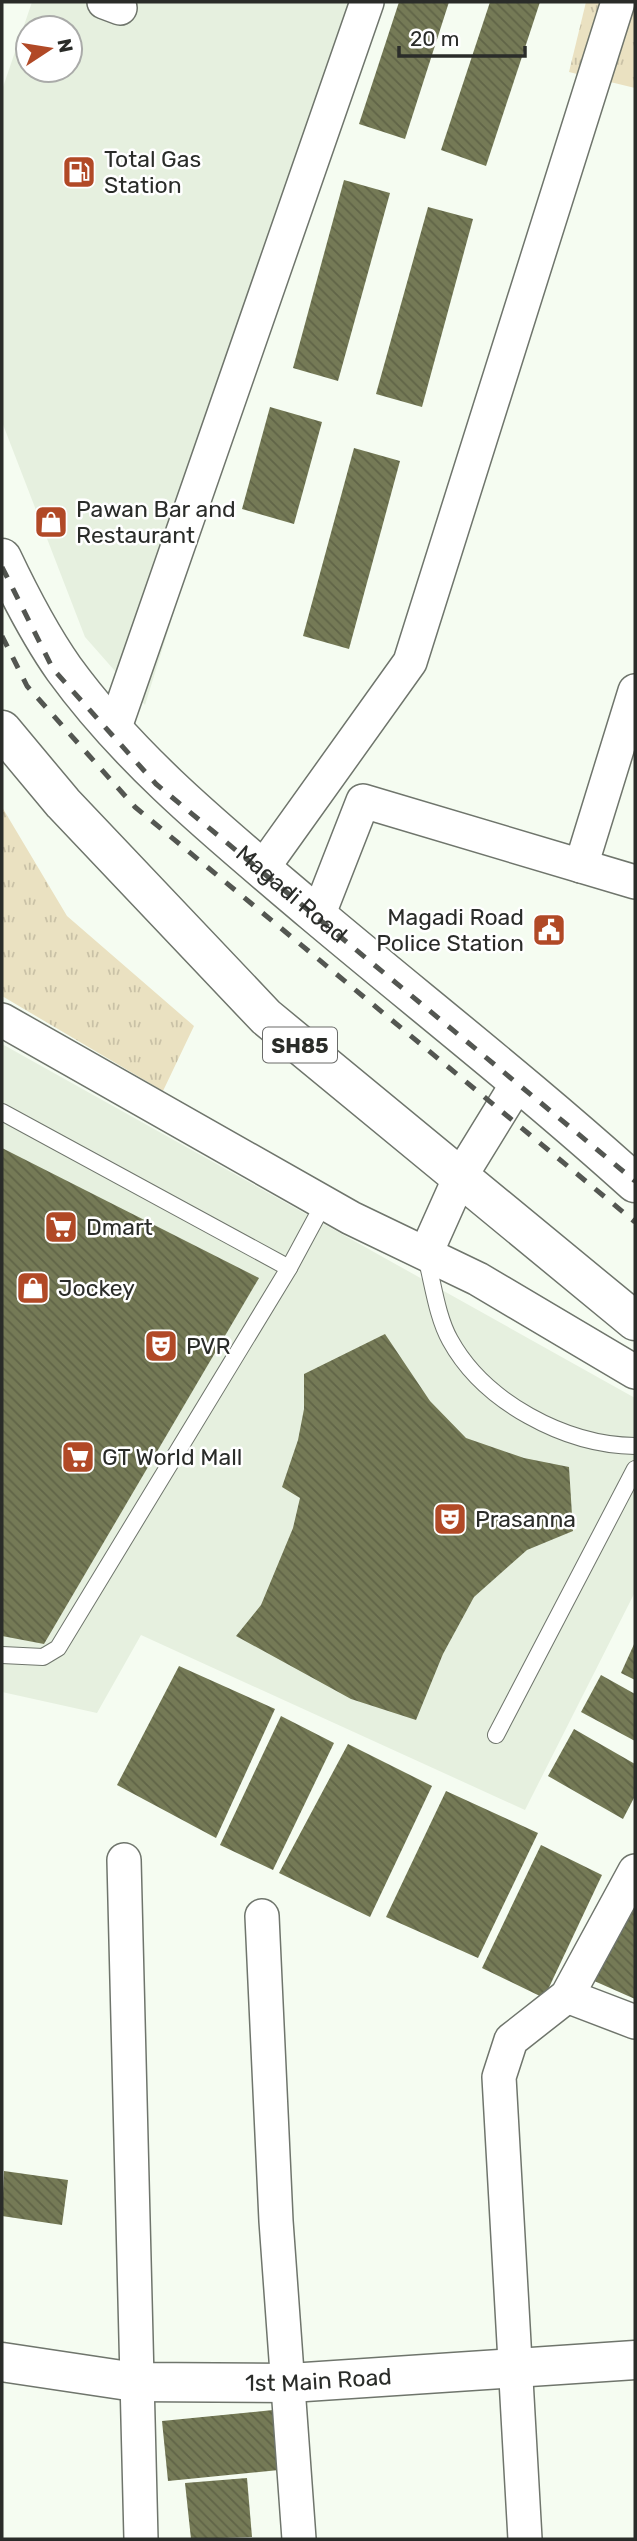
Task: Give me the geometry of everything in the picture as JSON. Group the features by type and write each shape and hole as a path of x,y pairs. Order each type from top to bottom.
{"main road":[{"name":"Magadi Road","path":"2,558 20,598 64,668 114,730 203,820 519,1081 635,1183"},
{"name":"SH85","path":"2,730 72,813 265,1017 635,1321"},
{"name":"1st Main Road","path":"2,2362 135,2382 290,2383 635,2360"}],"street":[{"path":"114,730 367,2"},
{"path":"262,869 410,662 618,2"},
{"path":"581,866 635,691"},
{"path":"318,916 363,801 635,882"},
{"path":"2,1020 324,1203 478,1279 635,1372"},
{"path":"426,1254 460,1177 519,1081"},
{"path":"124,1860 141,2539"},
{"path":"525,2539 499,2077 511,2040 567,1996 635,1871"},
{"path":"262,1916 276,2221 290,2383 299,2539"},
{"path":"567,1996 635,2022"}],"lane":[{"path":"2,1112 289,1268"},
{"path":"2,1655 43,1657 58,1648 289,1268 324,1203"},
{"path":"426,1254 449,1339 479,1381 525,1413 567,1432 617,1446 635,1446"},
{"path":"496,1735 635,1469"}],"shaded area":[{"path":"32,2 363,2 145,705 85,637 2,422 2,90 14,55 14,84 84,84 84,14 28,14"},
{"path":"2,1044 635,1398 635,1592 525,1810 141,1635 97,1713 2,1692"}],"green space":[{"path":"586,2 635,2 635,88 569,72"},
{"path":"2,807 67,916 194,1026 163,1091 2,996"}],"building":[{"path":"399,2 449,2 405,139 359,124"},
{"path":"490,2 540,2 486,166 441,150"},
{"path":"344,180 390,193 338,381 293,368"},
{"path":"428,207 473,219 422,407 376,394"},
{"path":"270,407 322,422 294,524 242,509"},
{"path":"354,448 400,461 349,649 303,636"},
{"name":"GT World Mall","path":"2,1148 259,1278 44,1644 2,1636"},
{"path":"385,1334 430,1401 466,1438 524,1458 569,1467 573,1531 527,1550 474,1597 443,1654 416,1720 351,1699 236,1636 261,1605 293,1528 300,1498 282,1487 298,1440 304,1409 304,1374"},
{"path":"635,1642 635,1680 621,1673"},
{"path":"179,1666 275,1709 216,1838 117,1785"},
{"path":"601,1675 635,1694 635,1741 581,1712"},
{"path":"281,1716 334,1743 273,1870 220,1845"},
{"path":"574,1729 635,1764 635,1796 623,1819 548,1776"},
{"path":"348,1744 432,1786 370,1917 279,1873"},
{"path":"446,1791 538,1833 478,1958 386,1917"},
{"path":"541,1845 602,1875 544,1998 482,1968"},
{"path":"635,1902 635,1999 592,1980"},
{"path":"4,2171 68,2180 62,2225 2,2216"},
{"path":"273,2410 279,2470 168,2481 162,2421"},
{"path":"247,2478 252,2537 191,2539 185,2483"}],"railway":[{"path":"2,567 53,669 156,784 635,1181"},
{"path":"2,636 27,686 135,807 635,1222"}],"place":[{"name":"Total Gas Station","path":"79,172"},
{"name":"Pawan Bar and Restaurant","path":"51,522"},
{"name":"Magadi Road Police Station","path":"549,930"},
{"name":"Dmart","path":"61,1227"},
{"name":"Jockey","path":"33,1288"},
{"name":"PVR","path":"161,1346"},
{"name":"GT World Mall","path":"78,1457"},
{"name":"Prasanna","path":"450,1519"}]}
